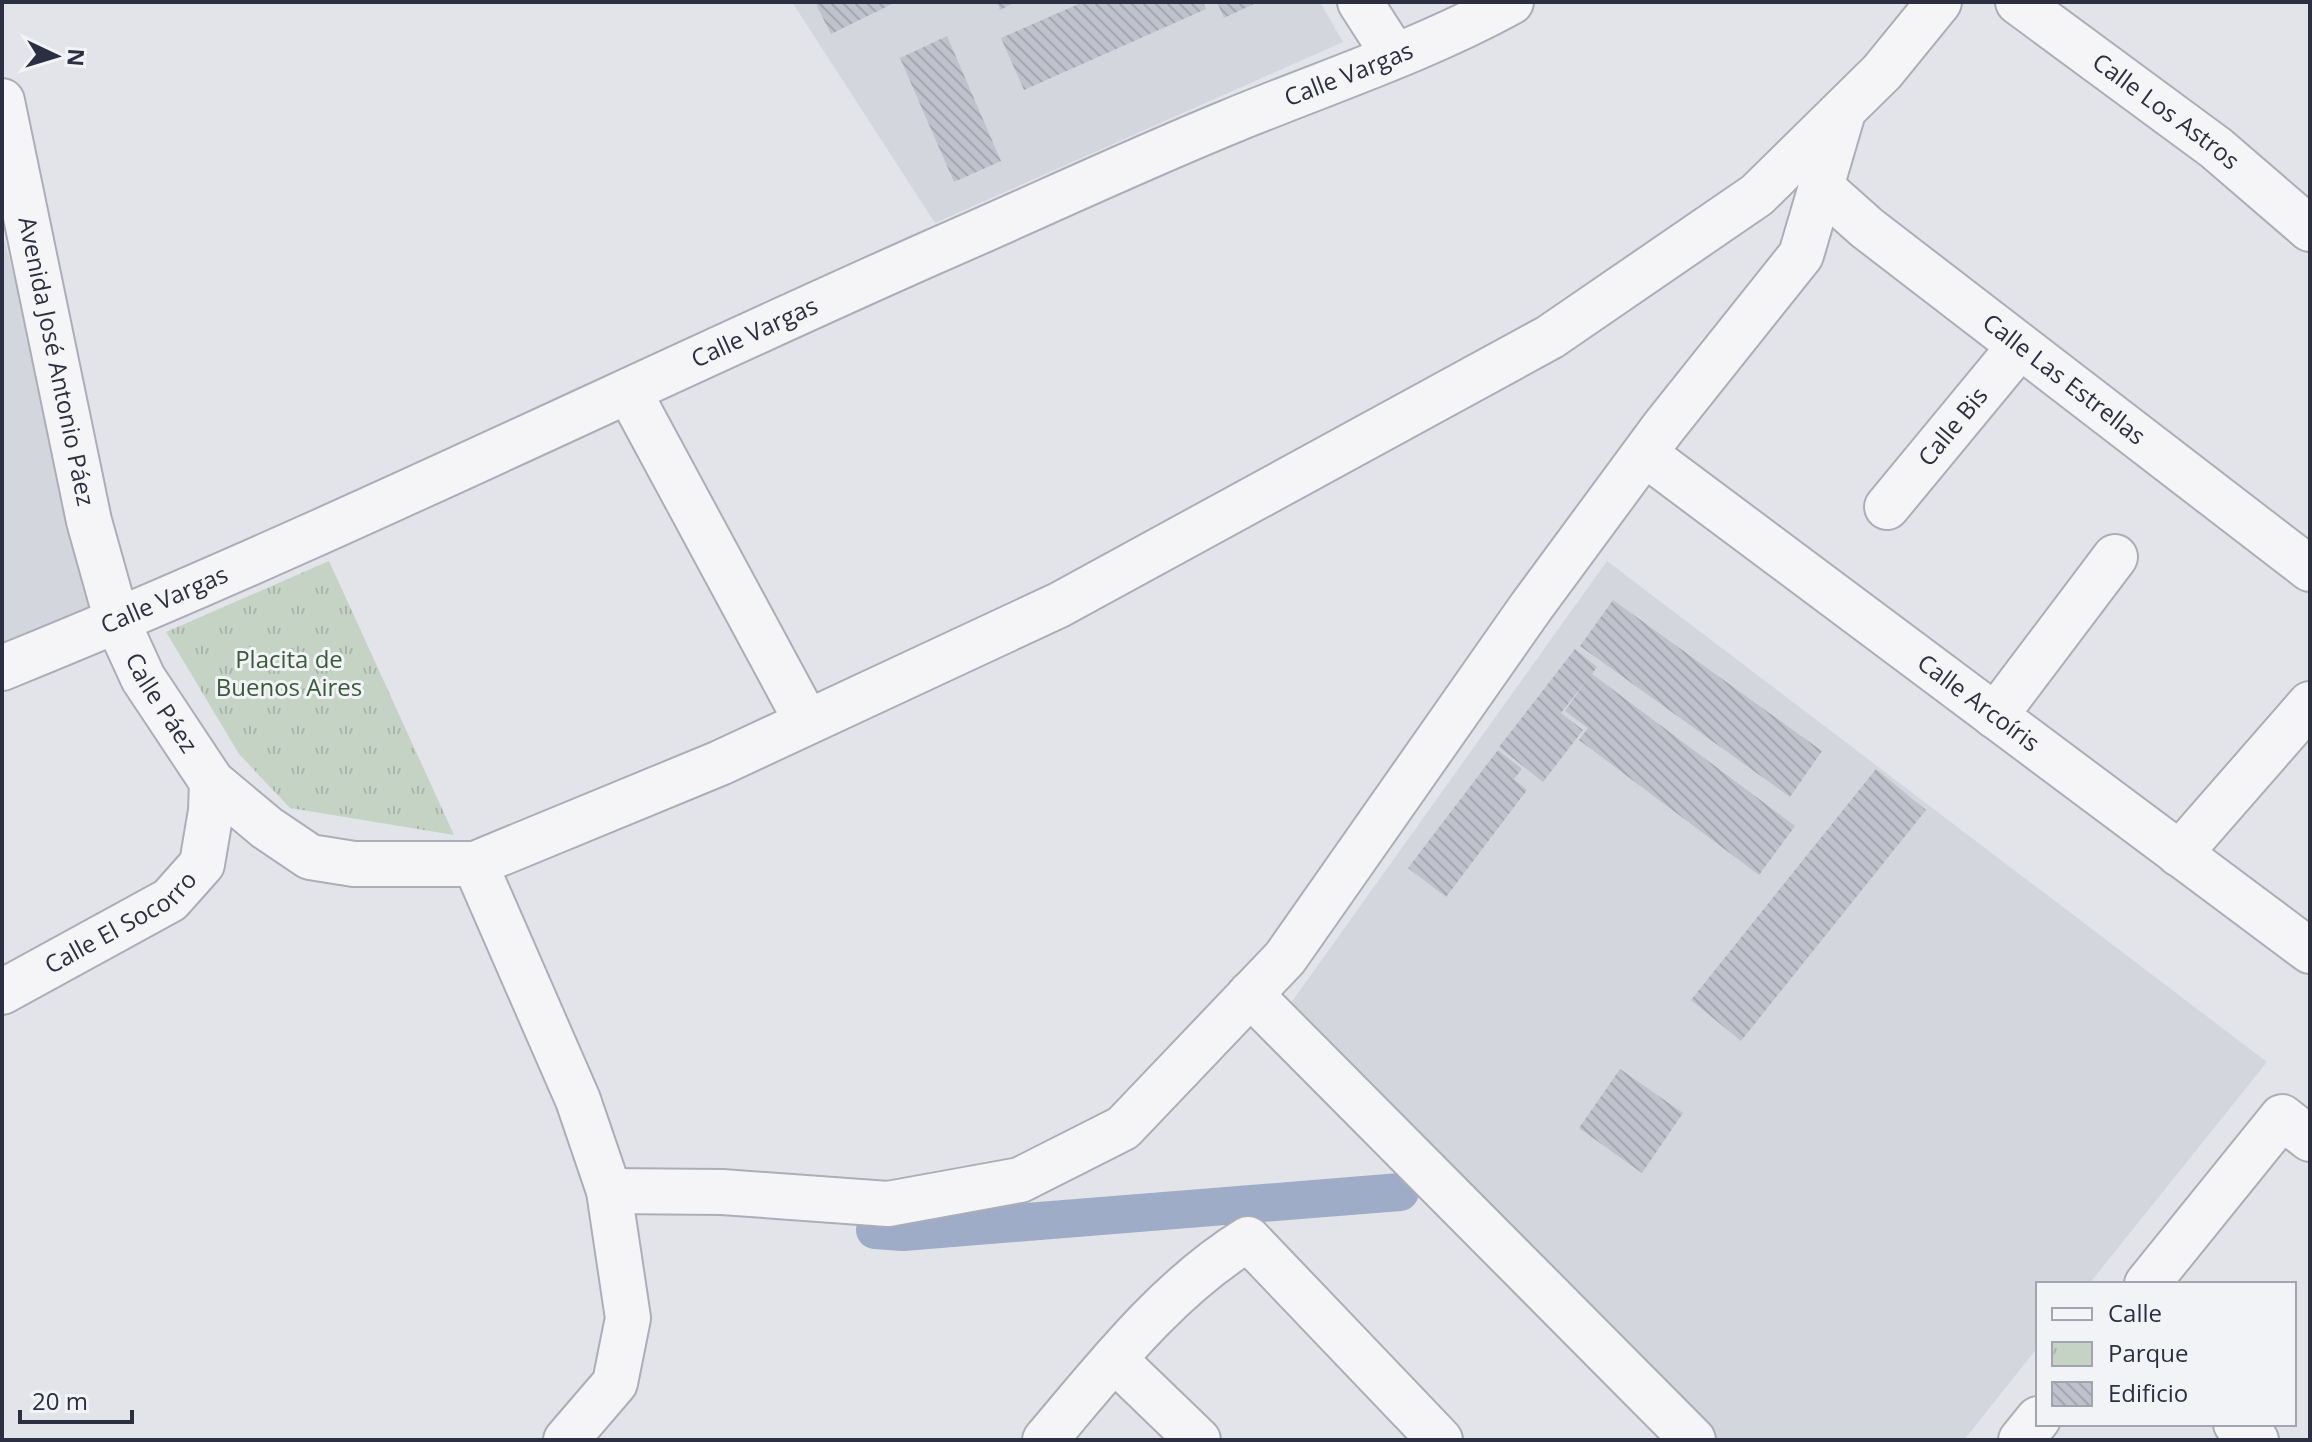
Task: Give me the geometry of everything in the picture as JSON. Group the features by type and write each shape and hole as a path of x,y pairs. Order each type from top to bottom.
{"street":[{"path":"1360,2 1394,55"},
{"name":"Calle Vargas","path":"2,668 117,621 629,392 806,308 1180,143 1472,24 1511,2"},
{"path":"566,1440 615,1383 628,1318 609,1191 578,1100 475,864 720,763 1059,605 1550,337 1757,195 1882,72 1939,2"},
{"name":"Calle Los Astros","path":"2018,2 2216,148 2310,229"},
{"name":"Avenida José Antonio Páez","path":"2,101 89,521 117,621"},
{"path":"609,1191 722,1192 888,1204 1020,1180 1123,1128 1285,958 1531,607 1663,428 1801,255 1844,110"},
{"name":"Calle Las Estrellas","path":"1821,187 1867,228 2310,569"},
{"name":"Calle Bis","path":"1887,507 2020,346"},
{"path":"629,392 807,722"},
{"name":"Calle Arcoíris","path":"1645,454 2310,951"},
{"path":"1995,716 2115,557"},
{"name":"Calle Páez","path":"117,621 143,678 212,782 267,828 310,857 354,864 475,864"},
{"path":"2179,854 2310,704"},
{"name":"Calle El Socorro","path":"2,992 170,900 202,864 211,811 212,782"},
{"path":"1250,994 1693,1440"},
{"path":"2149,1282 2296,1128"},
{"path":"1045,1440 1160,1310 1207,1267 1248,1239 1440,1440"},
{"path":"1114,1359 1198,1440"},
{"path":"2021,1440 2036,1421"},
{"path":"2238,1426 2256,1440"}],"shaded area":[{"path":"792,2 1320,2 1343,42 935,223"},
{"path":"2,232 106,616 2,656"},
{"path":"1607,561 2267,1062 2091,1282 2036,1282 2036,1350 1964,1440 1703,1440 1283,1014"}],"green space":[{"name":"Placita de Buenos Aires","path":"329,561 454,835 290,808 239,754 166,632"}],"building":[{"path":"815,2 896,2 831,34"},
{"path":"997,2 1016,2 1000,10"},
{"path":"1083,2 1203,2 1206,9 1024,90 1001,38"},
{"path":"1217,2 1258,2 1224,18"},
{"path":"947,36 1001,161 954,182 900,58"},
{"path":"1613,600 1822,751 1790,797 1580,646"},
{"path":"1575,649 1597,667 1592,674 1795,826 1759,875 1579,740 1588,728 1565,711 1586,681 1561,713 1583,730 1543,782 1499,747"},
{"path":"1498,750 1522,769 1514,779 1527,790 1446,897 1408,868"},
{"path":"1876,769 1926,810 1741,1041 1691,1000"},
{"path":"1620,1069 1683,1113 1642,1173 1579,1128"}],"waterway":[{"path":"875,1230 903,1232 1400,1192"}]}
